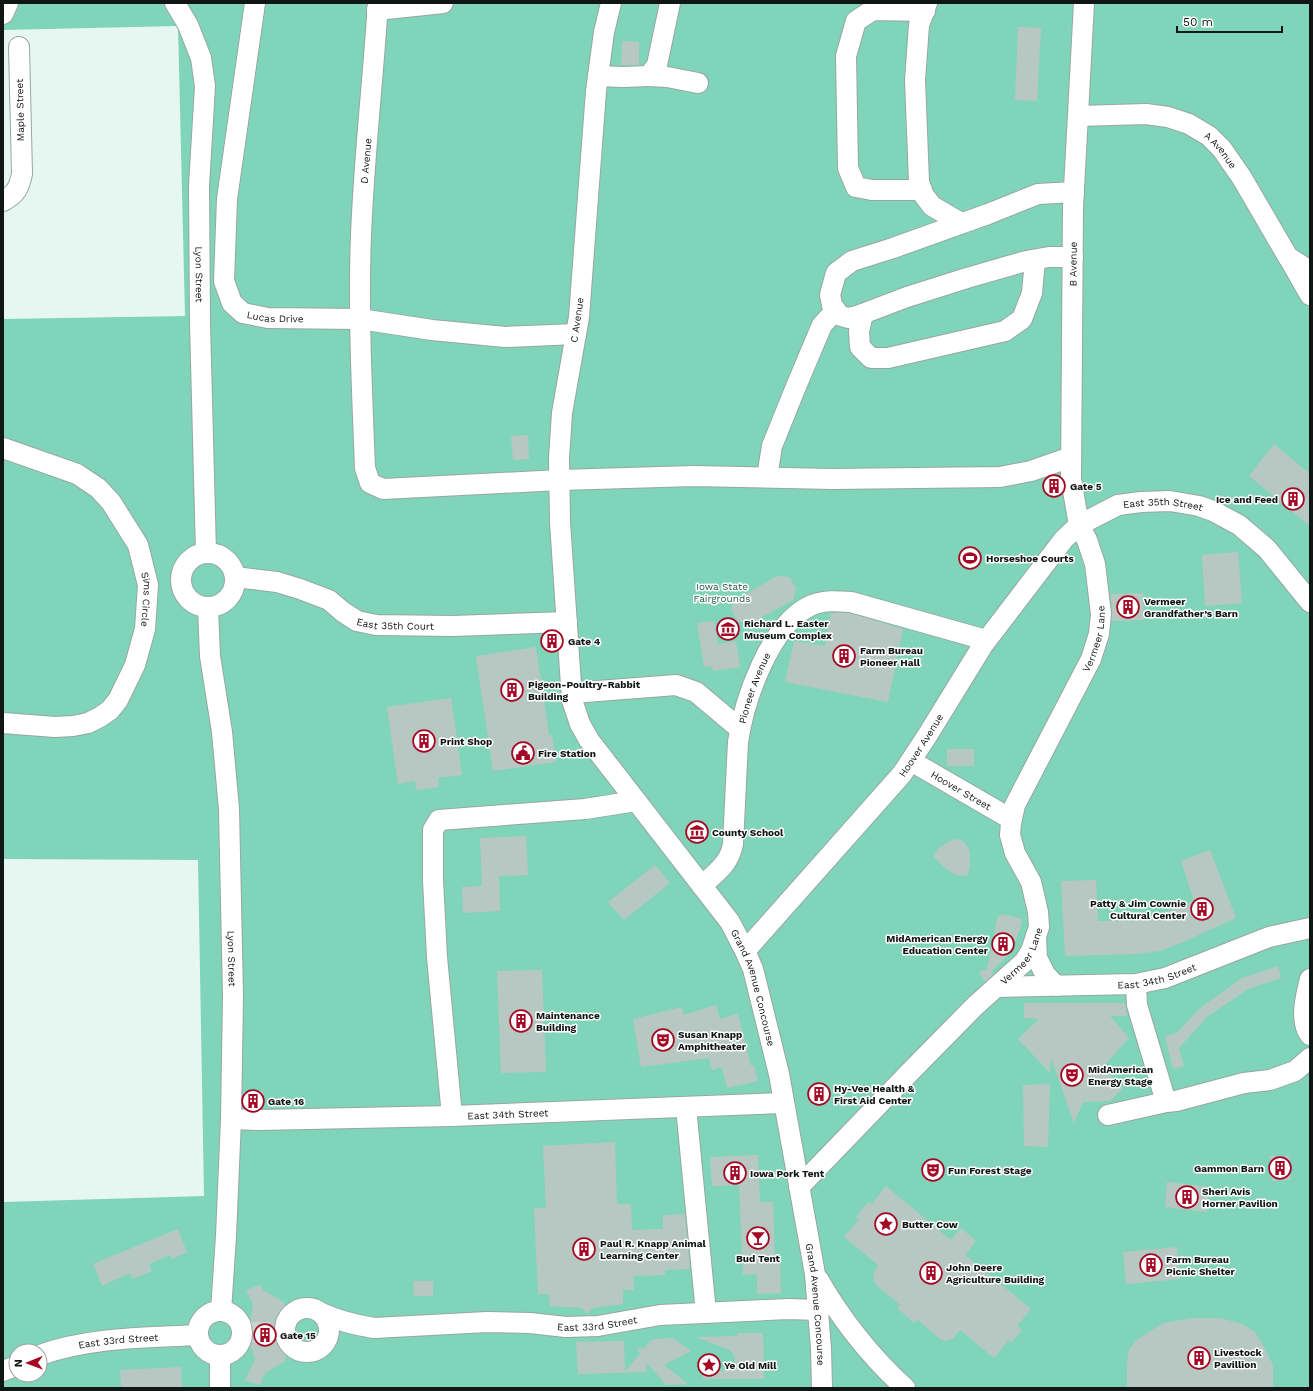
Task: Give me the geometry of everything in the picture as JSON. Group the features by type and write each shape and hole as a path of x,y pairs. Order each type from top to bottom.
{"street":[{"path":"3,14 8,3"},
{"name":"Lyon Street","path":"176,3 188,25 201,58 205,86 200,202 200,323 206,553"},
{"name":"Lucas Drive","path":"255,3 227,199 224,281 232,303 243,313 268,318 360,319 432,330 505,337 576,334"},
{"path":"378,7 443,3"},
{"name":"C Avenue","path":"567,630 560,522 559,458 562,413 579,317 598,76 604,32 611,3"},
{"path":"649,76 657,65 670,3"},
{"name":"B Avenue","path":"1079,525 1071,479 1071,457 1074,192 1084,3"},
{"name":"D Avenue","path":"378,7 361,228 360,319 365,468 370,483 383,489 560,480 694,476 833,479 1000,476 1031,471 1071,457"},
{"path":"922,190 872,190 856,187 848,168 846,56 856,21 873,10 926,7 919,25 915,80 919,182 922,190 923,194 932,206 961,223"},
{"name":"Maple Street","path":"3,201 12,196 16,191 22,174 19,47"},
{"path":"598,76 668,77 698,83"},
{"name":"A Avenue","path":"1078,116 1146,114 1168,117 1189,124 1209,136 1222,149 1242,178 1288,257 1310,271"},
{"path":"1073,257 1035,260 967,278 907,297 864,314 848,318 838,315 832,304 830,295 836,273 852,261 893,248 1038,194 1074,192"},
{"path":"1288,257 1310,295"},
{"path":"864,314 859,331 860,347 871,358 888,358 1005,331 1022,320 1032,293 1035,260"},
{"path":"767,477 772,446 792,396 822,325 836,310"},
{"name":"Sims Circle","path":"3,448 77,474 98,488 111,502 138,545 148,585 145,629 136,665 118,700 110,710 88,723 73,726 3,723"},
{"name":"East 35th Street","path":"1079,525 1118,505 1141,502 1170,501 1199,506 1213,511 1239,525 1267,549 1310,602"},
{"name":"Hoover Avenue","path":"745,951 902,774 986,640 1064,539 1079,525"},
{"name":"Vermeer Lane","path":"799,1187 975,1006 1024,962 1031,951 1039,927 1038,912 1031,882 1015,853 1010,835 1011,819 1015,805 1091,659 1099,634 1101,614 1095,564 1087,540 1079,525"},
{"path":"206,553 213,553 225,559 233,571 235,578 235,585 228,598 215,607 208,608 192,603 182,590 180,582 183,570 190,559 197,555 206,553"},
{"name":"East 35th Court","path":"235,578 277,582 300,589 330,600 343,612 358,621 376,625 567,630"},
{"path":"148,585 180,582"},
{"name":"Pioneer Avenue","path":"702,886 726,863 731,856 740,729 758,672 773,643 794,616 812,605 832,601 851,602 986,640"},
{"name":"Lyon Street","path":"208,608 210,656 222,732 229,810 233,996 231,1119 222,1312"},
{"name":"Grand Avenue Concourse","path":"567,630 572,700 580,724 589,740 730,922 753,969 779,1074 815,1274 822,1388"},
{"path":"572,693 676,686 696,692 740,729"},
{"name":"Hoover Street","path":"911,761 1011,819"},
{"path":"452,1116 437,957 432,830 439,820 585,808 636,801"},
{"name":"East 34th Street","path":"996,987 1136,984 1165,978 1269,938 1310,928"},
{"path":"1036,936 1038,958 1045,974 1056,986"},
{"path":"1310,979 1304,1000 1307,1014 1306,1029 1310,1035"},
{"path":"1136,984 1137,1005 1166,1102"},
{"path":"1108,1115 1176,1101 1244,1084 1270,1080 1295,1071 1310,1058"},
{"name":"East 34th Street","path":"231,1119 259,1120 452,1116 784,1103"},
{"path":"686,1107 706,1313"},
{"path":"815,1274 829,1299 857,1337 888,1372 905,1388"},
{"name":"East 33rd Street","path":"374,1328 339,1339 317,1351 310,1353 302,1353 296,1350 290,1345 282,1332 287,1319 297,1310 310,1308 340,1321 374,1328 487,1322 530,1323 566,1327 598,1326 660,1315 788,1309 818,1310"},
{"path":"214,1312 222,1312 233,1316 246,1332 241,1338 236,1349 220,1355 208,1351 200,1341 198,1335 199,1327 202,1321 214,1312"},
{"path":"317,1351 323,1346 329,1333 329,1326 321,1313"},
{"name":"East 33rd Street","path":"48,1353 60,1349 107,1340 198,1335"},
{"path":"220,1355 220,1388"}],"green space":[{"name":"Iowa State Fairgrounds","path":"3,3 1310,3 1310,1388 3,1388 3,1202 204,1196 198,860 3,859 3,319 185,316 178,26 3,30"}],"building":[{"path":"1018,27 1041,28 1037,101 1015,100"},
{"path":"622,41 639,42 639,65 621,65"},
{"path":"528,435 529,459 513,460 511,436"},
{"name":"Ice and Feed","path":"1274,444 1310,474 1310,526 1249,476"},
{"path":"1238,552 1242,603 1205,606 1202,555"},
{"path":"777,576 789,577 796,588 793,600 748,625 738,621 731,610 734,601"},
{"name":"Vermeer Grandfather’s Barn","path":"1143,593 1144,620 1112,621 1111,594"},
{"name":"Farm Bureau Pioneer Hall","path":"831,613 849,613 903,629 888,702 785,682 794,641 825,646"},
{"path":"714,621 718,644 736,641 740,667 713,671 712,666 704,667 697,623"},
{"name":"Pigeon-Poultry-Rabbit Building","path":"536,647 549,735 552,735 556,762 493,771 476,656"},
{"name":"Print Shop","path":"451,698 462,775 438,778 439,787 416,790 415,781 398,784 387,707"},
{"path":"947,749 974,749 974,766 947,766"},
{"path":"526,836 528,875 499,876 500,911 463,913 462,887 482,886 480,838"},
{"path":"955,839 961,840 966,844 970,852 970,867 967,876 956,875 946,869 933,856 939,848"},
{"name":"Patty & Jim Cownie Cultural Center","path":"1210,850 1236,918 1160,951 1137,954 1065,956 1061,881 1096,880 1098,921 1138,921 1151,918 1194,901 1181,861"},
{"path":"655,865 670,883 624,920 608,902"},
{"name":"MidAmerican Energy Education Center","path":"1003,914 1022,919 1020,929 1016,940 1006,957 992,971 993,974 985,982 979,972 987,969 998,915 1003,916"},
{"path":"1278,966 1281,978 1248,989 1207,1017 1179,1048 1184,1066 1173,1069 1165,1036 1177,1033 1200,1008 1242,978"},
{"name":"Maintenance Building","path":"542,970 546,1072 501,1073 497,971"},
{"path":"1024,1003 1125,1003 1127,1016 1110,1016 1129,1038 1103,1067 1123,1088 1110,1101 1083,1102 1074,1123 1051,1058 1050,1073 1018,1039 1039,1019 1024,1018"},
{"path":"716,1005 720,1019 738,1014 751,1066 754,1065 758,1081 727,1088 722,1067 712,1070 709,1058 641,1067 633,1019 682,1007 684,1015"},
{"name":"Hy-Vee Health & First Aid Center","path":"824,1082 828,1103 814,1105 810,1085"},
{"path":"1050,1084 1048,1147 1024,1146 1023,1085"},
{"name":"Gate 16","path":"263,1091 264,1108 243,1108 243,1092"},
{"name":"Paul R. Knapp Animal Learning Center","path":"615,1142 617,1204 631,1204 632,1230 663,1229 663,1215 685,1214 690,1269 665,1270 665,1275 633,1276 634,1290 623,1290 623,1304 593,1308 587,1314 582,1308 550,1306 549,1294 538,1294 534,1208 546,1208 543,1146"},
{"name":"Bud Tent","path":"758,1155 760,1202 773,1202 775,1259 780,1259 781,1293 757,1294 757,1274 743,1275 739,1185 712,1186 710,1157"},
{"name":"Gammon Barn","path":"1270,1156 1289,1156 1291,1180 1272,1181"},
{"name":"Fun Forest Stage","path":"930,1160 943,1169 936,1179 923,1170"},
{"name":"Sheri Avis Horner Pavilion","path":"1167,1182 1209,1187 1207,1212 1165,1207"},
{"name":"John Deere Agriculture Building","path":"886,1186 951,1240 961,1228 976,1241 965,1255 1031,1309 1017,1326 1022,1330 1011,1343 1009,1340 994,1358 960,1330 953,1339 945,1341 940,1339 917,1319 914,1323 897,1308 900,1305 876,1285 873,1276 878,1265 844,1237 859,1219 856,1217 862,1209 869,1202 872,1204"},
{"path":"178,1229 187,1252 172,1259 170,1255 149,1264 152,1271 132,1279 130,1273 102,1286 93,1264"},
{"name":"Farm Bureau Picnic Shelter","path":"1177,1247 1180,1279 1126,1284 1123,1252"},
{"path":"413,1281 433,1281 433,1296 414,1296"},
{"name":"Gate 15","path":"260,1285 263,1290 284,1302 285,1308 281,1318 279,1332 286,1356 285,1361 265,1373 260,1385 245,1380 255,1360 250,1343 250,1323 253,1304 246,1290"},
{"name":"Livestock Pavillion","path":"1193,1318 1220,1318 1242,1324 1255,1332 1273,1365 1273,1388 1127,1388 1128,1352 1135,1341 1163,1323"},
{"path":"737,1333 763,1333 764,1379 703,1379 703,1375 728,1369 735,1361 734,1355 730,1350 698,1338 737,1336"},
{"path":"673,1338 691,1351 664,1365 688,1384 666,1385 646,1362 647,1372 578,1374 576,1342 624,1341 625,1371 640,1354 637,1350 640,1347 644,1349 650,1341 656,1339"},
{"path":"181,1367 182,1388 121,1388 120,1370"}],"tunnel":[{"path":"250,1332 279,1332"}],"place":[{"name":"Gate 5","path":"1054,486"},
{"name":"Ice and Feed","path":"1293,499"},
{"name":"Horseshoe Courts","path":"970,558"},
{"name":"Vermeer Grandfather’s Barn","path":"1128,607"},
{"name":"Richard L. Easter Museum Complex","path":"728,629"},
{"name":"Gate 4","path":"552,641"},
{"name":"Farm Bureau Pioneer Hall","path":"844,656"},
{"name":"Pigeon-Poultry-Rabbit Building","path":"512,690"},
{"name":"Print Shop","path":"424,741"},
{"name":"Fire Station","path":"523,753"},
{"name":"County School","path":"697,832"},
{"name":"Patty & Jim Cownie Cultural Center","path":"1202,909"},
{"name":"MidAmerican Energy Education Center","path":"1003,944"},
{"name":"Maintenance Building","path":"521,1021"},
{"name":"Susan Knapp Amphitheater","path":"663,1040"},
{"name":"MidAmerican Energy Stage","path":"1072,1075"},
{"name":"Hy-Vee Health & First Aid Center","path":"819,1094"},
{"name":"Gate 16","path":"253,1101"},
{"name":"Gammon Barn","path":"1280,1168"},
{"name":"Fun Forest Stage","path":"933,1170"},
{"name":"Iowa Pork Tent","path":"735,1173"},
{"name":"Sheri Avis Horner Pavilion","path":"1187,1197"},
{"name":"Butter Cow","path":"886,1224"},
{"name":"Bud Tent","path":"758,1238"},
{"name":"Paul R. Knapp Animal Learning Center","path":"584,1249"},
{"name":"Farm Bureau Picnic Shelter","path":"1151,1265"},
{"name":"John Deere Agriculture Building","path":"931,1273"},
{"name":"Gate 15","path":"265,1335"},
{"name":"Livestock Pavillion","path":"1199,1358"},
{"name":"Ye Old Mill","path":"709,1365"}]}
